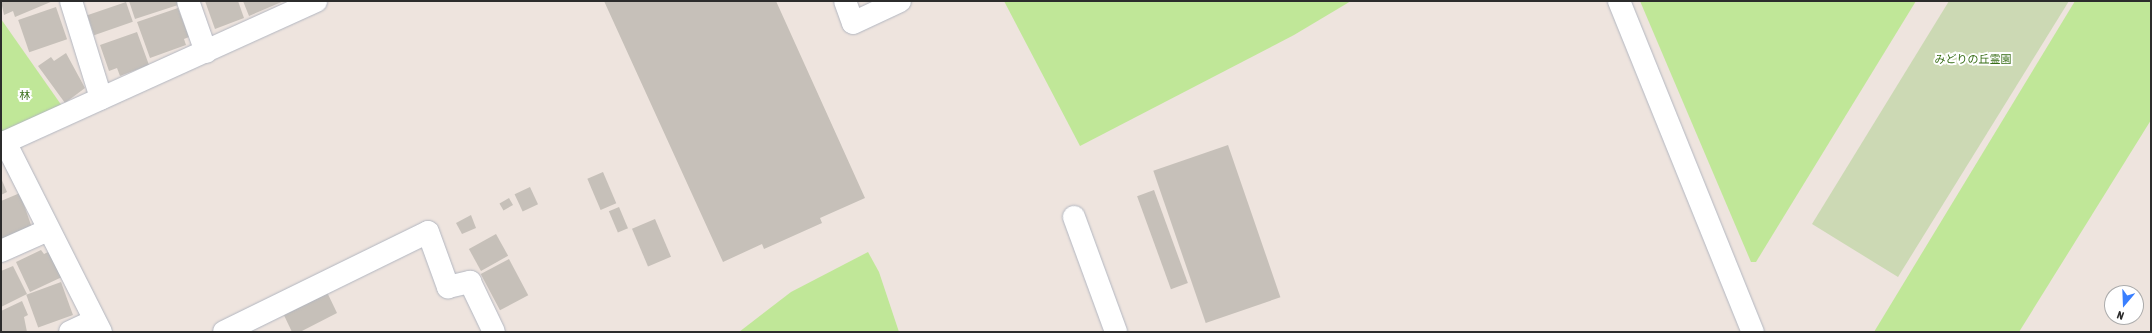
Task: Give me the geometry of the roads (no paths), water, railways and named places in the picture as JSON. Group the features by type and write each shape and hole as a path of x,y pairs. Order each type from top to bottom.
{"street":[{"path":"71,1 101,98"},
{"path":"188,1 206,52"},
{"path":"845,1 854,22 900,1"},
{"path":"1619,1 1753,332"},
{"path":"70,332 98,326 3,143 206,52 313,2"},
{"path":"1074,217 1116,332"},
{"path":"1,251 48,230"},
{"path":"224,332 428,232 448,288 470,282 494,332"}],"park label":[{"name":"みどりの丘霊園","path":"1973,59"},
{"name":"林","path":"25,95"}]}
